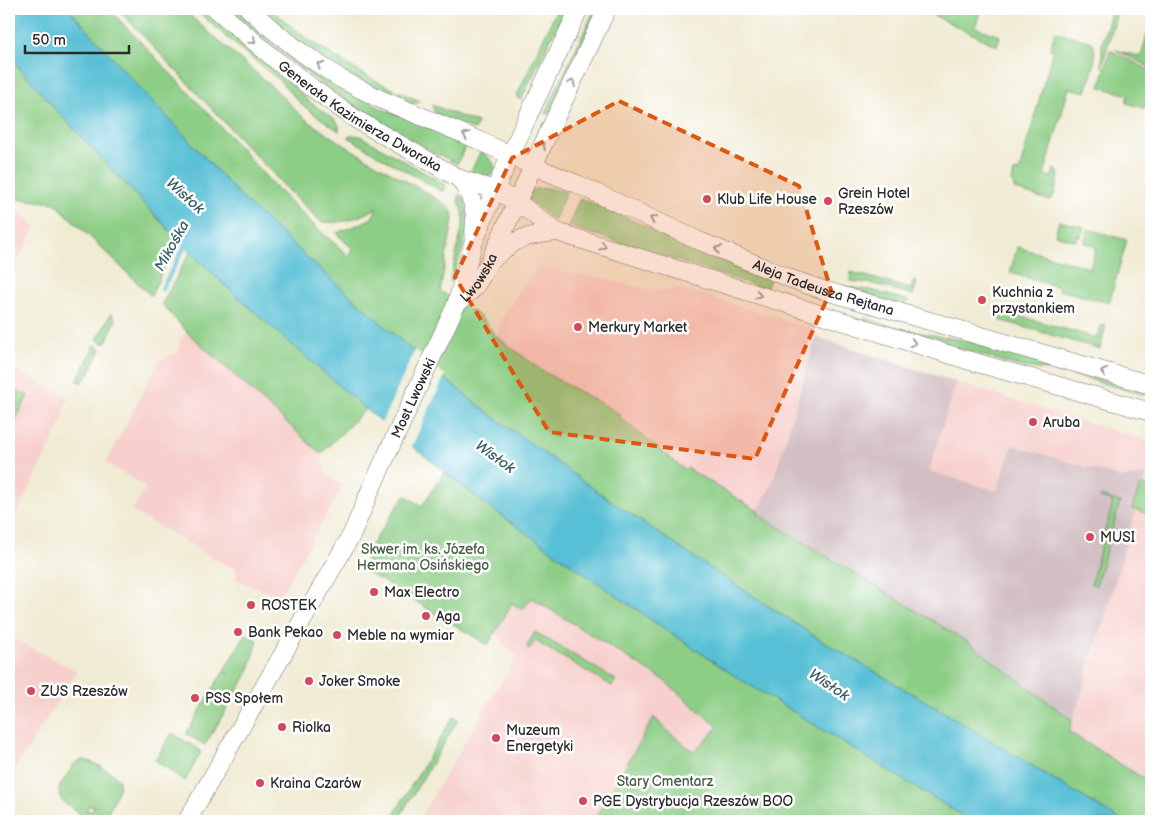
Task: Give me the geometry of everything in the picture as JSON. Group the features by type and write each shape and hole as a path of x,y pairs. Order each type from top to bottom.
{"main road":[{"name":"Generała Kazimierza Dworaka","path":"216,9 277,61 354,118 460,178 495,190 517,202"},
{"name":"Generała Kazimierza Dworaka","path":"249,9 301,52 341,78 380,99 478,140 510,156"},
{"name":"Lwowska","path":"456,305 473,244 495,190 579,9"},
{"name":"Lwowska","path":"456,305 474,287 488,263 607,9"},
{"name":"Aleja Tadeusza Rejtana","path":"510,156 577,184 698,240 806,284 879,307 1151,385"},
{"path":"460,178 474,204 476,222 473,244"},
{"name":"Aleja Tadeusza Rejtana","path":"517,202 557,232 967,360 1151,412"},
{"path":"488,263 514,241 525,237 557,232"},
{"name":"Most Lwowski","path":"187,821 352,534 370,490 456,305"}],"highlighted area":[{"path":"619,101 799,186 831,290 755,459 549,432 455,277 512,158"}],"shaded area":[{"path":"13,207 36,227 9,276 9,208"},
{"path":"538,265 573,275 596,276 655,291 684,289 817,330 772,484 758,511 687,469 685,471 619,418 544,372 497,337 502,318"},
{"path":"187,332 321,454 326,475 343,486 279,597 236,579 236,568 229,567 132,511 146,487 106,463 159,360 179,352 180,340"},
{"path":"816,337 956,382 929,471 997,491 1012,445 1123,478 1147,474 1098,640 1090,660 1084,687 1072,720 969,643 759,515 758,511 772,484"},
{"path":"9,366 69,398 64,409 62,422 9,529"},
{"path":"956,382 1151,442 1151,783 1068,732 1098,640 1123,478 1012,445 997,492 928,471"},
{"path":"532,598 662,679 718,727 694,752 666,730 654,717 594,821 418,821 517,655 504,646 501,638 494,633 512,603 521,609 527,607"},
{"path":"14,639 77,671 9,778 9,650"}],"green space":[{"path":"69,9 109,9 214,119 275,187 349,256 353,249 336,233 372,218 377,208 344,221 321,222 288,190 118,9 183,9 274,88 308,121 341,143 445,204 452,211 453,220 440,291 481,317 497,337 544,372 620,414 620,418 685,470 687,468 758,511 759,515 969,643 1072,720 1069,732 1151,783 1151,821 1122,821 942,711 822,641 598,492 487,412 435,371 245,201"},
{"path":"195,9 206,9 289,80 307,100 335,120 339,125 339,131 301,104 279,80"},
{"path":"227,9 237,9 269,36 380,108 467,143 457,164 376,119 309,75"},
{"path":"259,9 270,9 306,38 343,62 376,81 420,101 409,104 359,80 318,55"},
{"path":"557,9 565,9 521,100 517,98 517,95"},
{"path":"595,9 599,9 549,114 545,113"},
{"path":"921,9 981,9 975,27 1000,36 997,46"},
{"path":"1112,9 1118,9 1102,67 1102,43"},
{"path":"1151,20 1151,68 1116,50 1141,57"},
{"path":"1055,32 1092,42 1095,60 1086,92 1069,88 1044,175 1052,177 1054,169 1058,172 1059,177 1054,195 1052,199 1048,200 1015,190 1012,181 1014,171 1019,172 1053,50 1050,49"},
{"path":"1110,50 1151,71 1151,110 1126,103 1128,95 1100,87"},
{"path":"9,56 59,113 177,239 151,296 55,203 11,198 9,178"},
{"path":"432,105 478,123 474,130 436,114"},
{"path":"352,135 360,136 446,185 443,192 348,137"},
{"path":"481,151 491,160 495,169 494,173 489,176 471,171"},
{"path":"548,188 566,192 554,221 529,200 532,191"},
{"path":"460,194 464,198 470,224 452,281 450,281 464,219 458,201"},
{"path":"580,198 770,279 766,289 568,226"},
{"path":"1059,221 1084,227 1081,237 1077,236 1076,241 1055,235"},
{"path":"1088,229 1127,240 1109,303 1059,290 1059,287 1010,273 1017,247 1090,268 1096,247 1084,243"},
{"path":"190,252 231,291 366,409 321,454 187,332 162,304"},
{"path":"851,272 911,289 913,281 917,282 913,295 874,284 850,281"},
{"path":"839,286 870,290 910,301 901,305"},
{"path":"998,310 1097,338 1101,326 1106,325 1100,349 999,320 996,317"},
{"path":"111,313 116,320 105,344 97,340"},
{"path":"863,319 906,330 977,343 1151,394 1151,397 1066,373 1017,366"},
{"path":"95,345 101,349 88,375 81,383 77,381"},
{"path":"9,386 28,396 9,432"},
{"path":"444,472 488,506 735,676 971,821 594,821 654,717 666,730 694,752 718,727 662,679 532,598 521,609 512,603 488,645 364,570 368,550 405,495 422,506"},
{"path":"1145,485 1151,487 1151,515 1132,509 1139,488"},
{"path":"1101,496 1120,502 1096,585 1091,584 1113,502 1100,498"},
{"path":"535,632 616,680 612,686 535,641 529,650 527,646"},
{"path":"246,634 258,641 248,672 231,702 212,690 223,672 228,673 224,670"},
{"path":"210,694 229,705 205,745 186,734"},
{"path":"453,717 458,720 397,821 390,821"},
{"path":"172,733 201,752 185,781 155,760"},
{"path":"85,760 108,770 116,776 119,782 119,790 109,809 97,821 84,817 88,810 92,811 94,807 90,805 82,816 62,801 59,791 60,786 74,764"}],"water":[{"name":"Wisłok","path":"9,9 69,9 245,201 435,371 487,412 598,492 822,641 942,711 1122,821 971,821 735,676 488,506 362,406 231,291 185,247 59,113 9,56"}],"pier":[{"path":"415,350 445,375 411,448 381,424"}],"waterway":[{"name":"Mikośka","path":"162,289 187,242"}],"place":[{"name":"Klub Life House","path":"707,199"},
{"name":"Grein Hotel Rzeszów","path":"828,201"},
{"name":"Kuchnia z przystankiem","path":"982,300"},
{"name":"Merkury Market","path":"578,327"},
{"name":"Aruba","path":"1033,422"},
{"name":"MUSI","path":"1090,537"},
{"name":"Max Electro","path":"374,592"},
{"name":"ROSTEK","path":"251,605"},
{"name":"Aga","path":"426,616"},
{"name":"Bank Pekao","path":"238,632"},
{"name":"Meble na wymiar","path":"337,635"},
{"name":"Joker Smoke","path":"309,681"},
{"name":"ZUS Rzeszów","path":"31,691"},
{"name":"PSS Społem","path":"195,698"},
{"name":"Riolka","path":"282,727"},
{"name":"Muzeum Energetyki","path":"496,738"},
{"name":"Kraina Czarów","path":"260,783"},
{"name":"PGE Dystrybucja Rzeszów BOO","path":"583,801"}],"park label":[{"name":"Skwer im. ks. Józefa Hermana Osińskiego","path":"423,558"},
{"name":"Stary Cmentarz","path":"665,781"}]}
